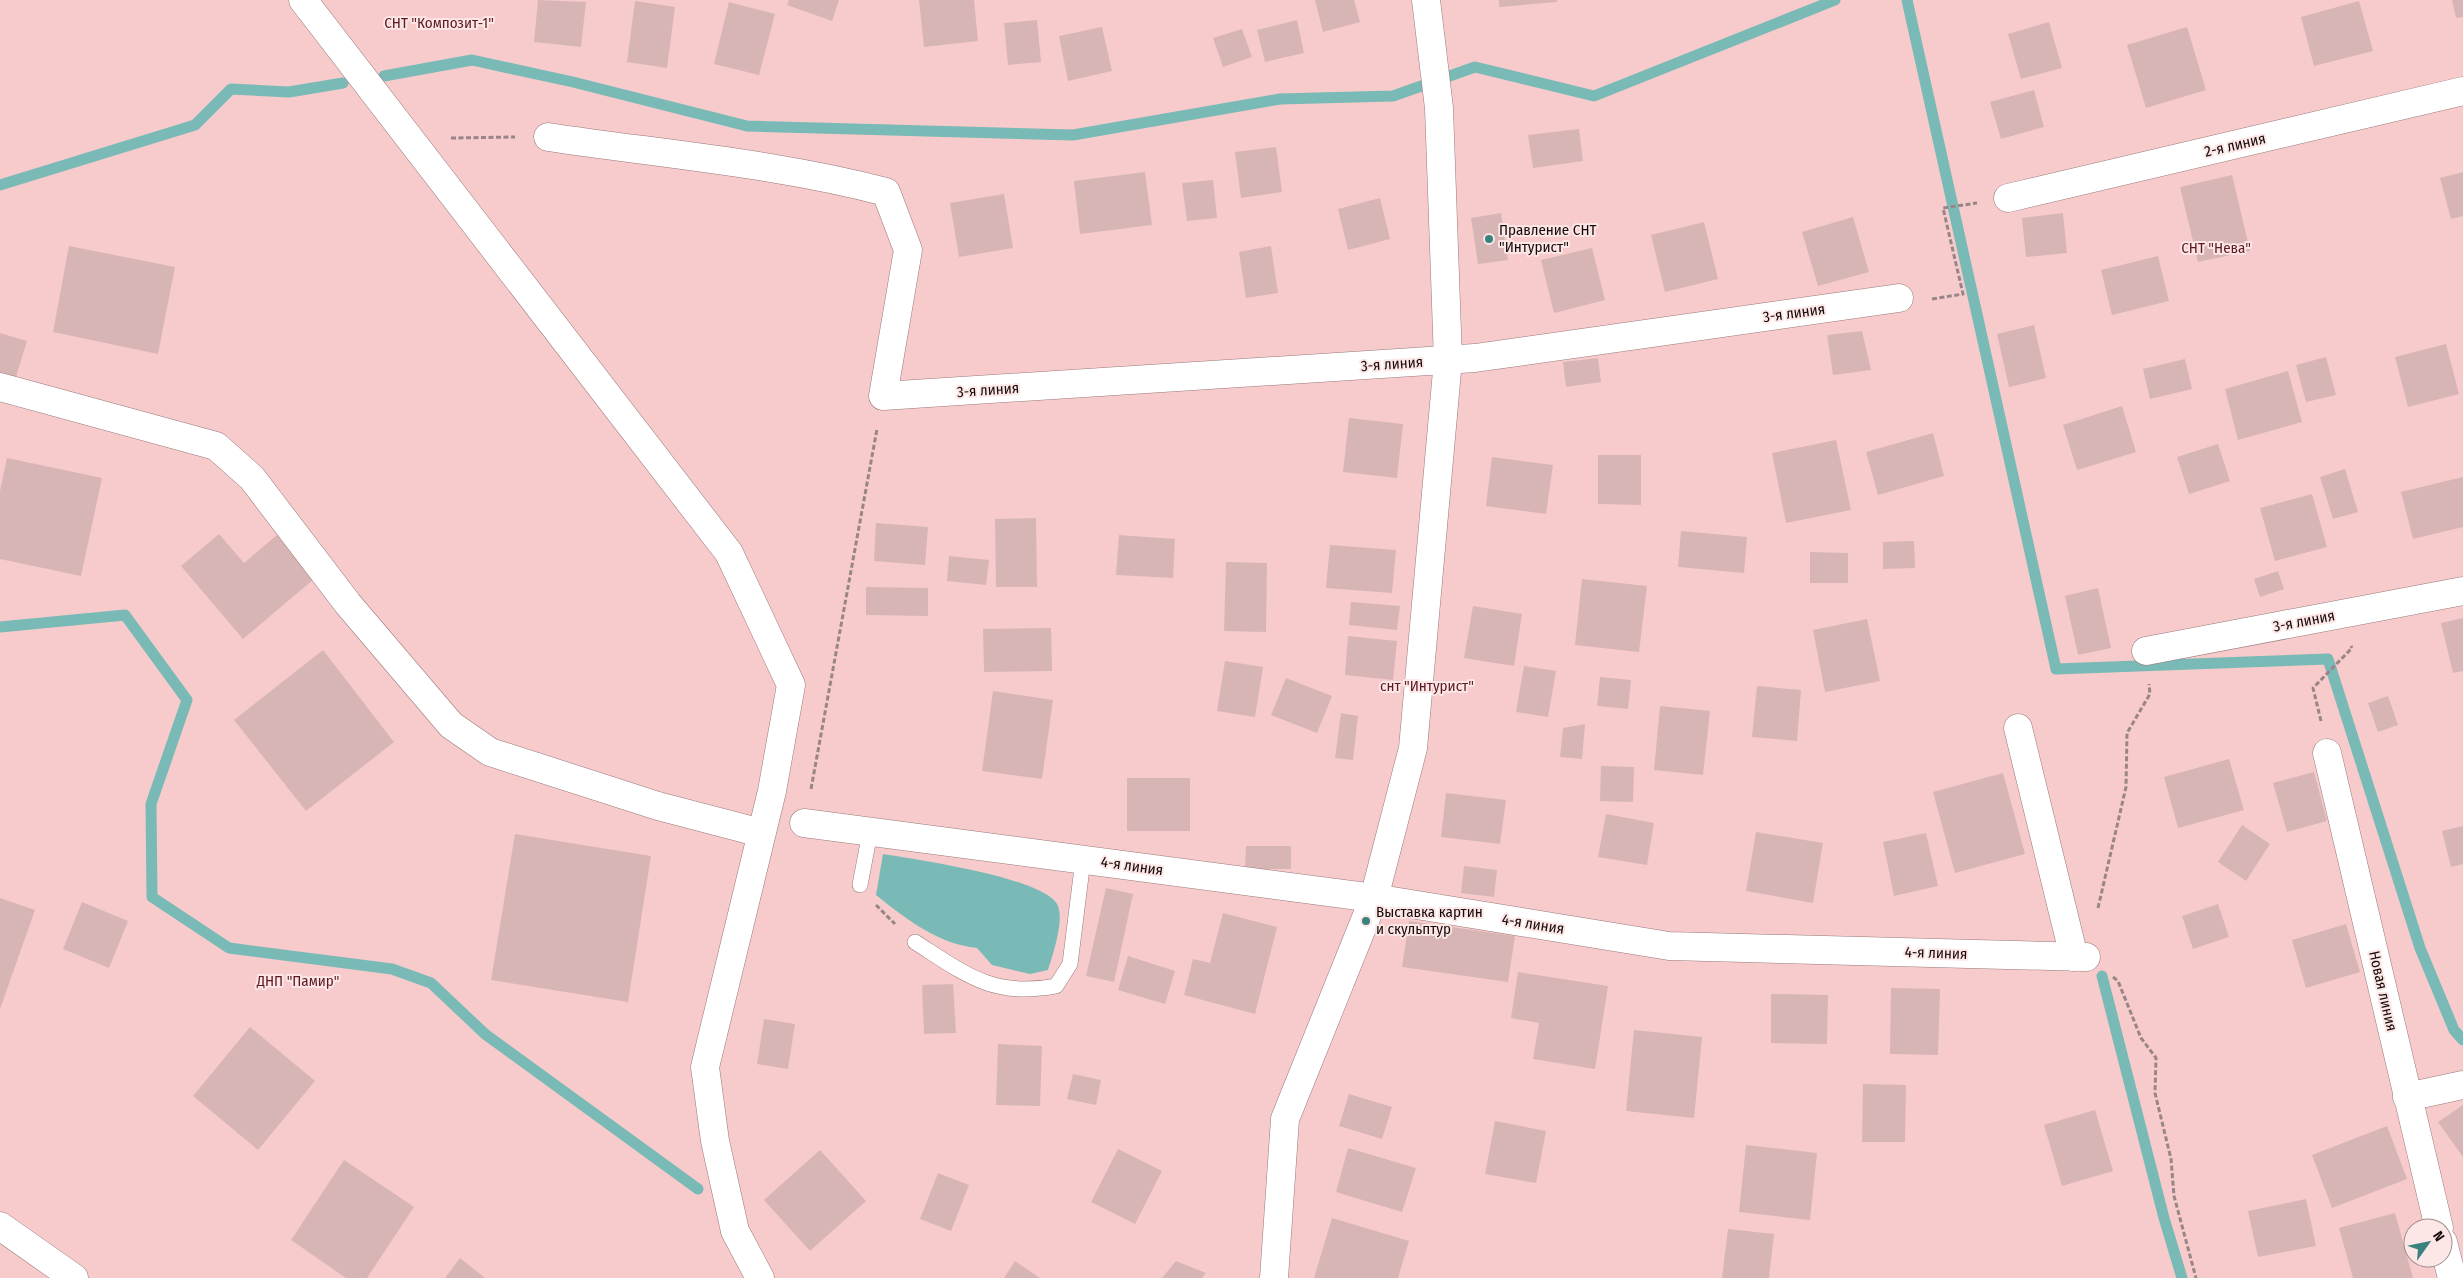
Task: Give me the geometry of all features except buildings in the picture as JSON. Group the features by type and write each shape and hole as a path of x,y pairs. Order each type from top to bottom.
{"street":[{"path":"303,0 729,553 791,685 772,791 760,833 705,1067 715,1141 735,1231 760,1278"},
{"path":"1274,1278 1285,1119 1374,898 1413,748 1448,360 1439,108 1426,0"},
{"name":"2-я линия","path":"2008,198 2463,91"},
{"path":"548,137 663,154 741,162 836,179 886,192 908,250 883,396"},
{"name":"3-я линия","path":"883,396 1448,360 1899,298"},
{"path":"0,387 216,446 252,478 344,599 451,725 490,752 658,806 760,833"},
{"name":"3-я линия","path":"2146,651 2463,591"},
{"path":"2018,728 2080,957"},
{"name":"Новая линия","path":"2327,753 2407,1097 2437,1218"},
{"name":"4-я линия","path":"804,823 1374,898 1669,946 2080,957"},
{"path":"2407,1097 2463,1085"},
{"path":"0,1226 72,1277"}],"lane":[{"path":"860,885 870,832"},
{"path":"915,942 968,977 1006,990 1033,990 1056,986 1070,964 1083,860"}],"path":[{"path":"421,153 449,138 548,137"},
{"path":"1899,298 1932,299 1963,294 1943,208 2008,198"},
{"path":"804,823 847,605 883,396"},
{"path":"2313,688 2352,648"},
{"path":"2150,694 2127,733 2126,787 2080,957 2118,980 2141,1038 2156,1058 2155,1093 2171,1158 2174,1196 2196,1278"},
{"path":"860,885 879,909 915,942"}],"green space":[{"path":"0,0 2463,0 2463,1278 0,1278"}],"water":[{"path":"883,854 978,871 1031,887 1049,896 1058,906 1060,920 1048,970 1030,974 992,965 977,948 963,946 936,936 899,913 876,895"}],"waterway":[{"path":"384,76 472,60 573,82 747,126 1073,135 1280,99 1393,96 1475,67 1594,96 1835,0"},
{"path":"1907,0 2056,669 2328,659 2420,948 2454,1030 2463,1040"},
{"path":"0,185 195,125 231,89 289,92 343,83"},
{"path":"0,627 125,615 187,700 151,804 152,897 229,948 392,969 431,983 485,1034 698,1189"},
{"path":"2102,976 2164,1218 2182,1278"}],"place":[{"name":"Правление СНТ \"Интурист\"","path":"1489,239"},
{"name":"Выставка картин и скульптур","path":"1366,921"}],"park label":[{"name":"СНТ \"Композит-1\"","path":"439,23"},
{"name":"СНТ \"Нева\"","path":"2216,248"},
{"name":"снт \"Интурист\"","path":"1427,686"},
{"name":"ДНП \"Памир\"","path":"298,981"}]}
